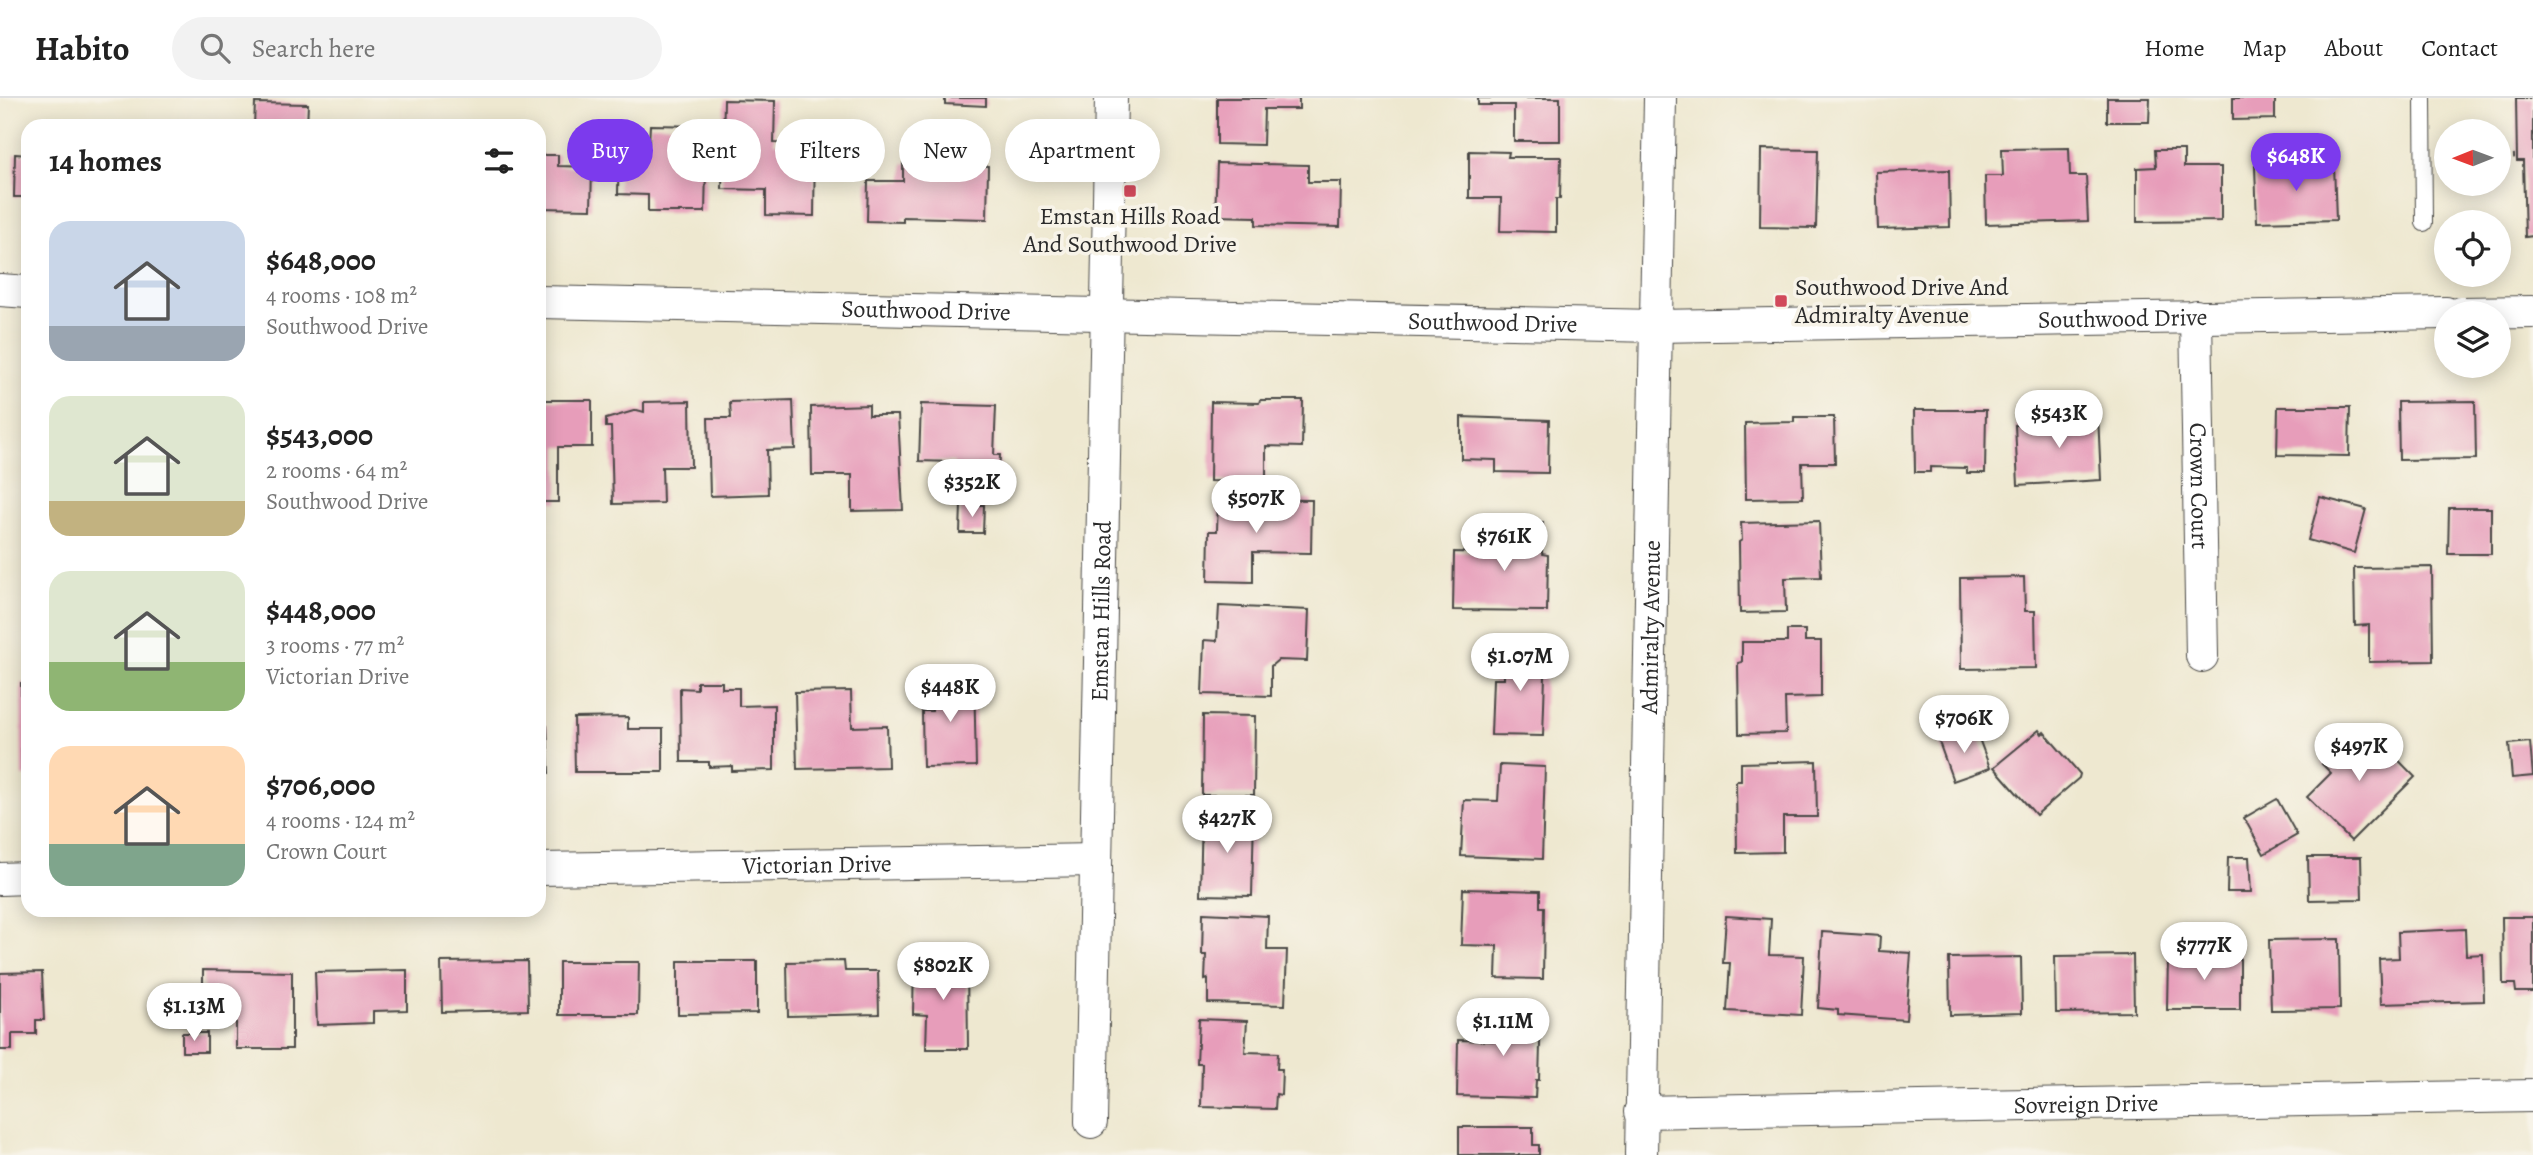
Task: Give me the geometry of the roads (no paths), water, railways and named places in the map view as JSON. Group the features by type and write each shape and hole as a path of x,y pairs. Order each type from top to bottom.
{"street":[{"name":"Emstan Hills Road","path":"1091,1122 1111,98"},
{"name":"Admiralty Avenue","path":"1641,1155 1660,98"},
{"path":"0,290 21,292"},
{"name":"Southwood Drive","path":"546,302 1656,326 2434,313"},
{"path":"2511,312 2533,312"},
{"name":"Crown Court","path":"2196,316 2202,656"},
{"name":"Victorian Drive","path":"546,870 1096,860"},
{"path":"0,879 21,878"},
{"name":"Sovreign Drive","path":"1640,1112 2533,1097"}],"lane":[{"path":"2423,98 2424,223"}],"place":[{"name":"Emstan Hills Road And Southwood Drive","path":"1130,191"},
{"name":"Southwood Drive And Admiralty Avenue","path":"1781,301"}]}
